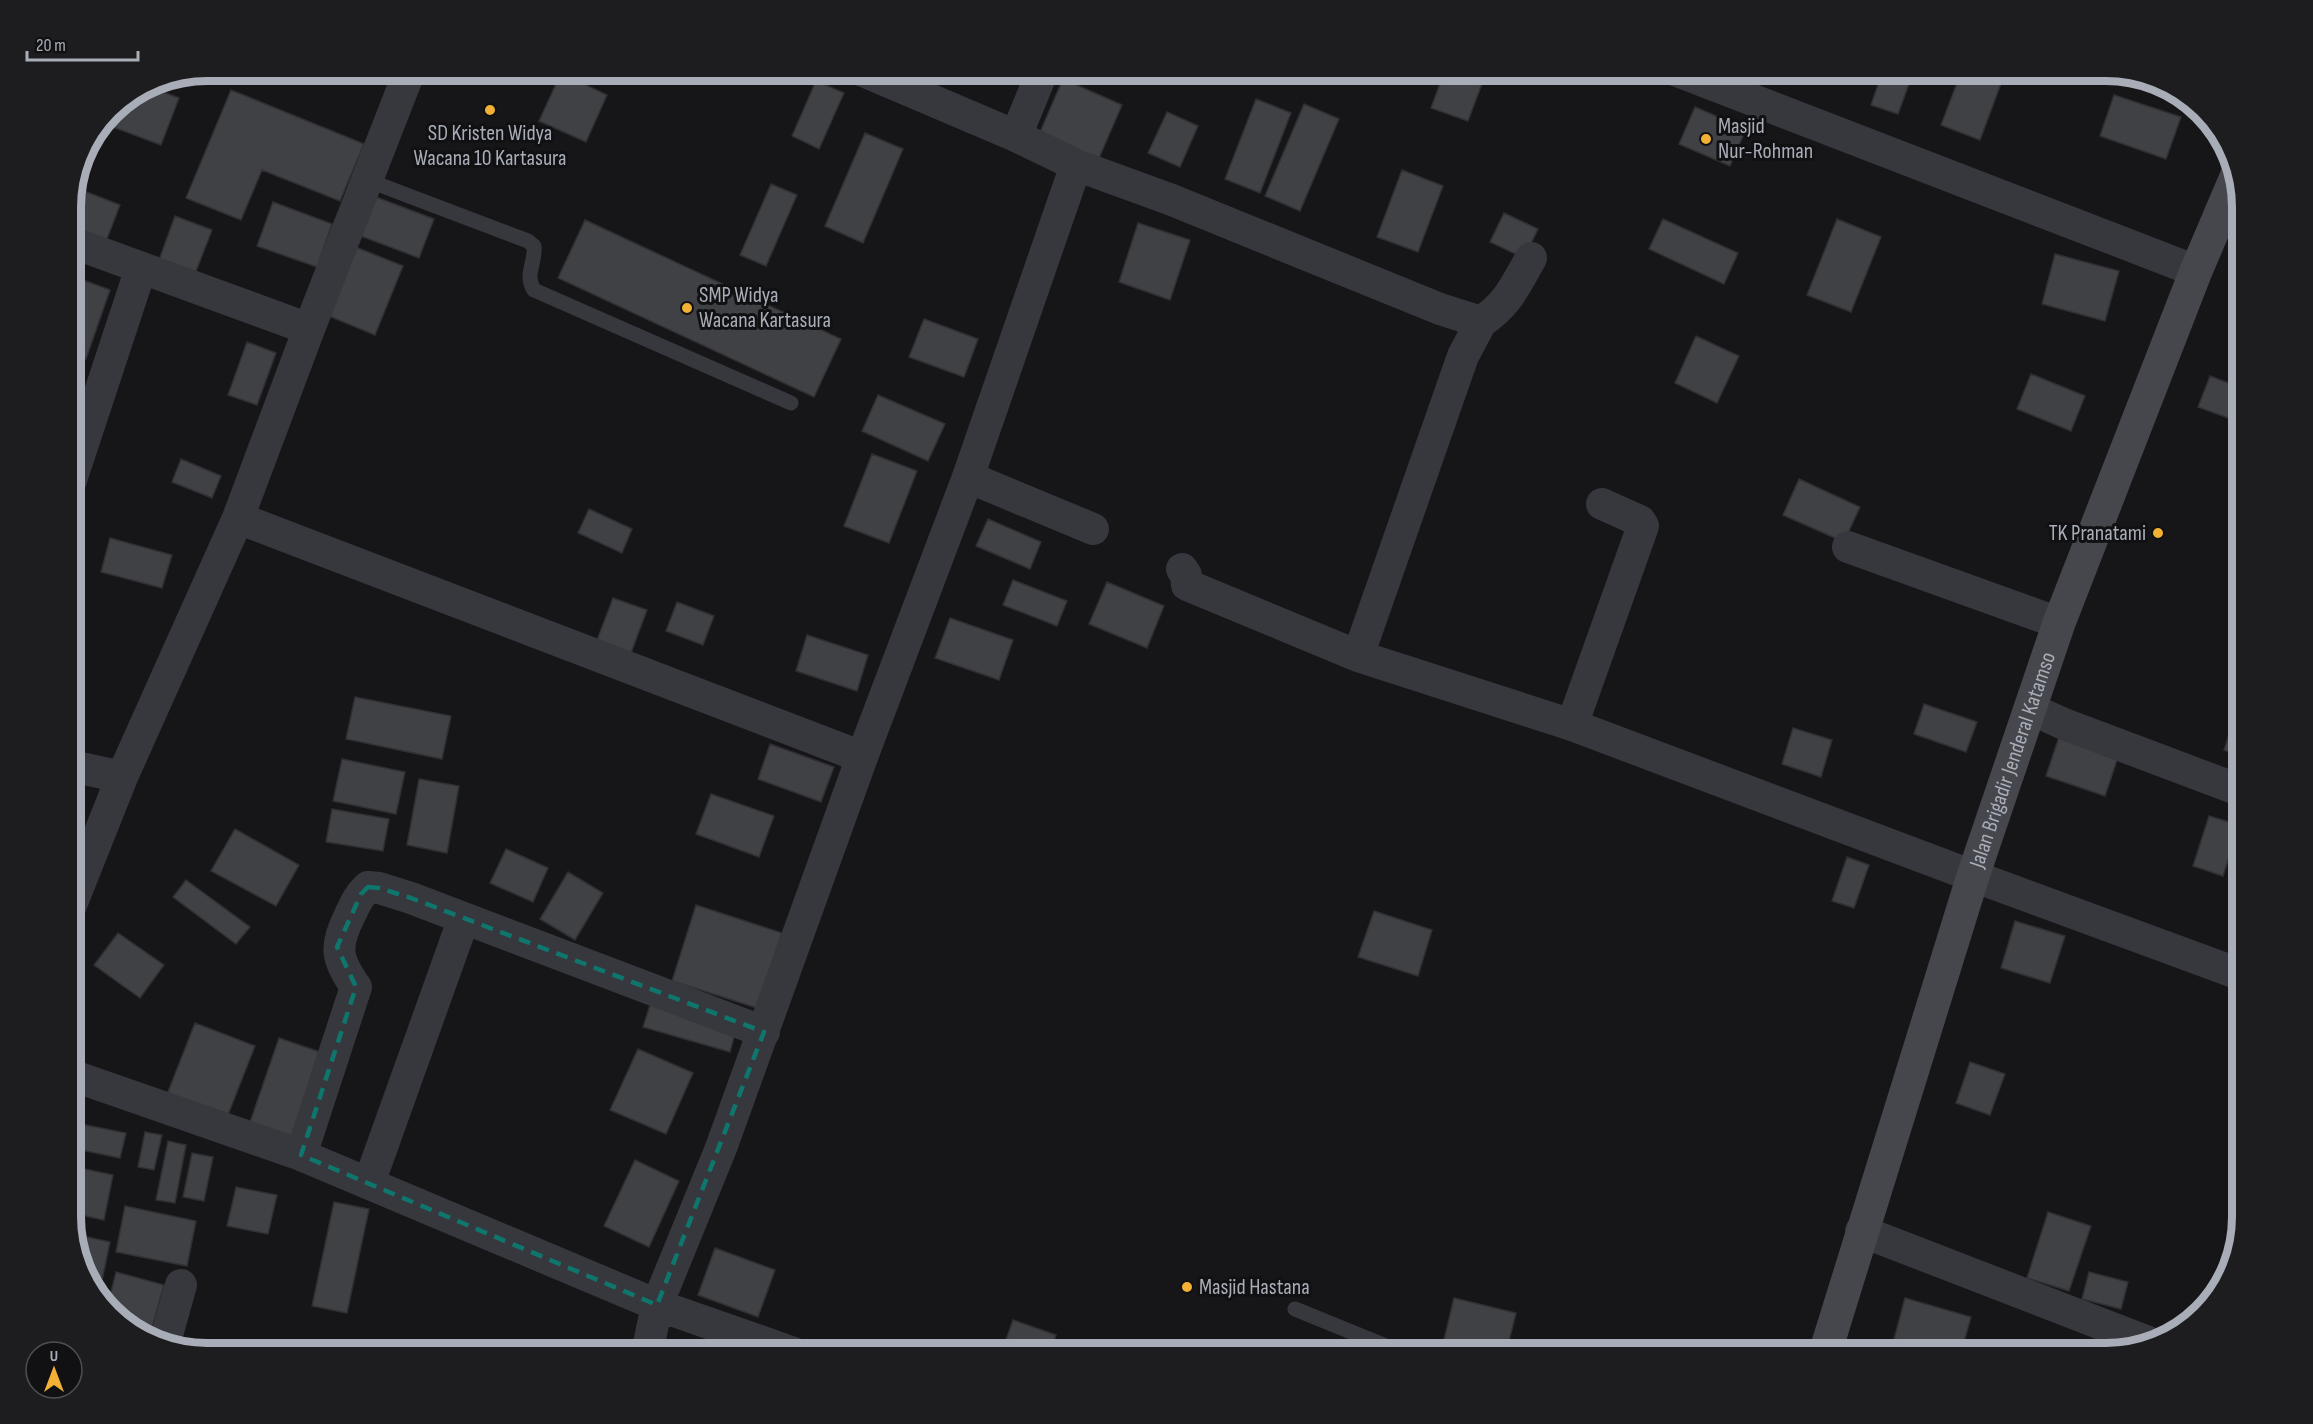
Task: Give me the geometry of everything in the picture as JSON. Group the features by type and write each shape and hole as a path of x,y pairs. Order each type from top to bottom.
{"main road":[{"name":"Jalan Brigadir Jenderal Katamso","path":"1828,1343 1973,876 2059,623 2196,271 2231,189"}],"street":[{"path":"81,879 122,777 238,518 406,81"},
{"path":"887,81 1016,136 1076,165 1172,200 1440,309 1481,322"},
{"path":"1016,136 1038,81"},
{"path":"1704,81 2196,271"},
{"path":"649,1343 657,1305 721,1148 862,757 968,477 1076,165"},
{"path":"81,246 309,329"},
{"path":"1358,656 1463,356 1481,322 1499,310 1531,258"},
{"path":"81,450 141,268"},
{"path":"968,477 1094,530"},
{"path":"1572,725 1643,526 1640,521 1602,504"},
{"path":"238,518 862,757"},
{"path":"1848,547 2059,623"},
{"path":"1182,569 1186,575 1187,585 1358,656 1572,725 2232,971"},
{"path":"2031,709 2064,724 2232,787"},
{"path":"81,768 122,777"},
{"path":"301,1155 356,987 346,974 337,947 340,933 361,894 368,888 379,888 464,918 764,1032"},
{"path":"369,1183 464,918"},
{"path":"81,1078 301,1155 657,1305 765,1343"},
{"path":"1861,1231 2139,1339"},
{"path":"167,1336 181,1285"}],"lane":[{"path":"367,180 528,241 534,246 536,256 529,273 529,283 534,290 791,403"},
{"path":"1295,1309 1378,1343"}],"highlighted area":[{"path":"368,887 411,898 764,1032 657,1305 301,1155 356,987 337,947 361,894"}],"building":[{"path":"557,81 578,81 607,95 586,142 539,121"},
{"path":"816,81 844,93 819,149 792,136"},
{"path":"1062,81 1068,81 1122,105 1096,165 1037,139"},
{"path":"1441,81 1483,81 1468,121 1431,108"},
{"path":"1879,81 1910,81 1898,114 1871,105"},
{"path":"1958,81 2002,81 1980,140 1941,125"},
{"path":"231,90 364,144 340,201 262,170 241,220 186,198"},
{"path":"160,91 179,98 161,145 110,126 137,102"},
{"path":"2114,95 2181,117 2166,159 2100,136"},
{"path":"1256,99 1291,113 1260,193 1225,179"},
{"path":"1304,104 1339,119 1300,211 1265,196"},
{"path":"1695,107 1746,129 1730,166 1679,144"},
{"path":"1167,112 1198,126 1180,167 1148,153"},
{"path":"865,133 903,149 863,243 825,226"},
{"path":"1402,170 1443,186 1418,252 1377,237"},
{"path":"771,184 797,195 766,266 740,255"},
{"path":"82,190 120,205 105,244 81,235"},
{"path":"376,197 434,219 419,258 361,236"},
{"path":"273,202 332,224 317,267 257,246"},
{"path":"1504,213 1538,229 1524,258 1490,242"},
{"path":"175,216 212,230 195,274 159,260"},
{"path":"1663,219 1738,253 1724,284 1649,249"},
{"path":"1837,219 1881,237 1851,312 1807,295"},
{"path":"585,220 841,339 814,397 558,278"},
{"path":"1138,223 1190,240 1170,300 1119,282"},
{"path":"353,246 403,266 375,335 324,314"},
{"path":"2055,254 2119,271 2105,321 2042,304"},
{"path":"81,279 110,290 86,359 81,357"},
{"path":"924,319 978,339 964,377 909,357"},
{"path":"1696,336 1739,356 1717,403 1675,383"},
{"path":"247,342 276,353 257,405 228,395"},
{"path":"2031,374 2085,396 2071,431 2017,409"},
{"path":"2210,376 2232,384 2232,419 2198,407"},
{"path":"878,395 945,424 928,461 862,431"},
{"path":"872,454 917,471 889,543 844,526"},
{"path":"181,459 221,476 212,498 172,482"},
{"path":"1799,479 1860,507 1844,542 1783,515"},
{"path":"589,509 632,529 622,553 578,533"},
{"path":"988,519 1041,542 1030,569 976,546"},
{"path":"110,538 172,555 162,588 101,572"},
{"path":"1013,580 1067,601 1057,626 1003,605"},
{"path":"1107,582 1164,606 1147,648 1089,624"},
{"path":"613,598 647,610 628,661 594,648"},
{"path":"677,602 714,616 703,645 666,631"},
{"path":"950,618 1013,640 999,680 935,658"},
{"path":"807,635 868,655 857,691 796,671"},
{"path":"355,697 451,716 442,759 346,739"},
{"path":"1924,704 1977,722 1966,752 1914,734"},
{"path":"2232,726 2232,753 2224,750"},
{"path":"1793,728 1832,740 1821,777 1782,764"},
{"path":"2061,731 2120,751 2105,796 2046,776"},
{"path":"770,744 834,767 821,802 758,779"},
{"path":"342,759 405,772 396,814 333,801"},
{"path":"419,779 459,786 447,853 407,845"},
{"path":"711,794 774,816 759,857 696,834"},
{"path":"332,809 389,819 383,851 326,842"},
{"path":"2209,816 2232,823 2232,847 2223,876 2193,866"},
{"path":"235,829 299,865 276,906 211,871"},
{"path":"506,849 548,868 533,902 490,883"},
{"path":"1847,857 1869,865 1854,908 1832,901"},
{"path":"568,872 603,893 575,940 540,919"},
{"path":"186,880 250,927 236,944 173,897"},
{"path":"696,905 782,933 757,1008 672,981"},
{"path":"1374,911 1432,930 1418,976 1358,957"},
{"path":"2015,921 2065,936 2050,983 2001,968"},
{"path":"118,933 164,965 140,998 94,965"},
{"path":"651,1002 737,1026 730,1052 643,1027"},
{"path":"195,1023 255,1046 224,1125 164,1102"},
{"path":"279,1038 323,1053 292,1144 248,1128"},
{"path":"638,1049 693,1073 666,1134 610,1110"},
{"path":"1970,1062 2005,1074 1990,1115 1956,1103"},
{"path":"81,1124 126,1133 120,1158 81,1150"},
{"path":"145,1132 162,1135 154,1170 138,1167"},
{"path":"168,1141 186,1145 175,1203 156,1200"},
{"path":"192,1153 213,1157 204,1201 183,1197"},
{"path":"635,1160 679,1181 649,1247 604,1226"},
{"path":"81,1168 113,1175 104,1220 81,1215"},
{"path":"236,1187 277,1195 268,1234 227,1226"},
{"path":"334,1202 369,1209 347,1313 312,1306"},
{"path":"125,1206 196,1221 187,1266 116,1252"},
{"path":"2048,1212 2091,1226 2069,1291 2027,1278"},
{"path":"82,1236 110,1242 101,1285 94,1273"},
{"path":"715,1248 775,1270 758,1317 698,1295"},
{"path":"116,1272 164,1285 152,1330 130,1317 110,1297"},
{"path":"2089,1272 2128,1282 2121,1309 2082,1299"},
{"path":"1454,1298 1516,1313 1508,1343 1443,1343"},
{"path":"1905,1298 1971,1317 1964,1343 1909,1343 1894,1339"},
{"path":"1013,1320 1056,1335 1053,1343 1005,1343"}],"place":[{"name":"SD Kristen Widya Wacana 10 Kartasura","path":"490,110"},
{"name":"Masjid Nur-Rohman","path":"1706,139"},
{"name":"SMP Widya Wacana Kartasura","path":"687,308"},
{"name":"TK Pranatami","path":"2158,533"},
{"name":"Masjid Hastana","path":"1187,1287"}]}
